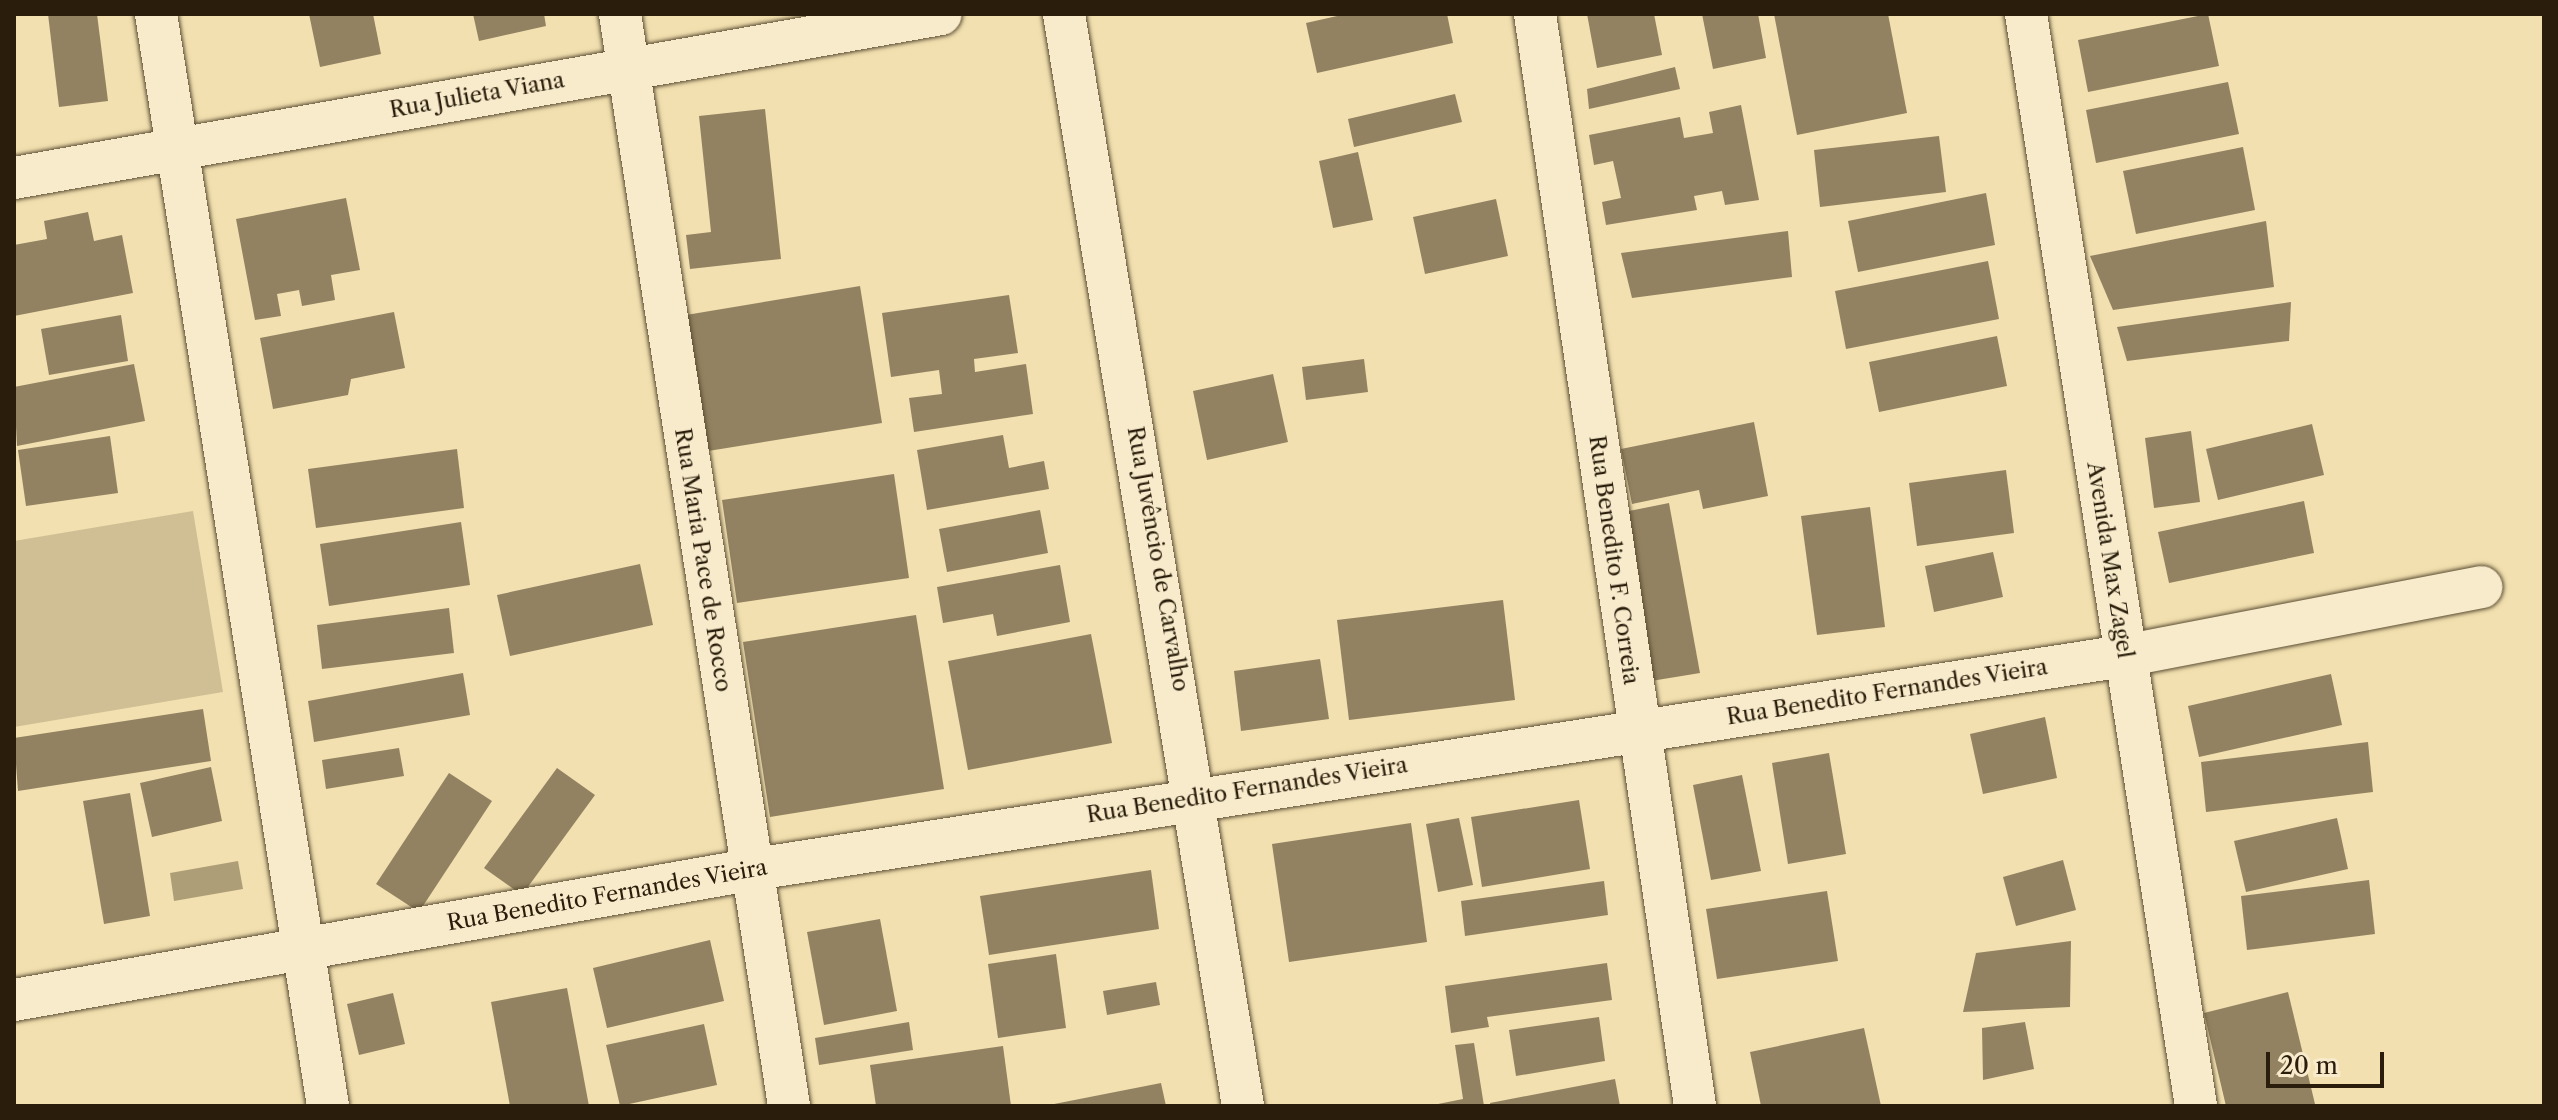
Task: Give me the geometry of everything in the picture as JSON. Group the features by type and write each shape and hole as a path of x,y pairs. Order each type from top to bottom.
{"street":[{"path":"156,14 179,146 300,950 328,1106"},
{"name":"Rua Maria Pace de Rocco","path":"620,14 749,870 789,1106"},
{"name":"Rua Julieta Viana","path":"14,178 179,146 941,14"},
{"name":"Rua Juvêncio de Carvalho","path":"1064,14 1198,797 1243,1106"},
{"name":"Rua Benedito F. Correia","path":"1535,14 1695,1106"},
{"name":"Avenida Max Zagel","path":"2026,14 2196,1106"},
{"name":"Rua Benedito Fernandes Vieira","path":"14,1000 749,870 1198,797 2124,656 2481,587"}],"shaded area":[{"path":"193,511 223,692 14,727 14,541"},
{"path":"238,861 243,889 174,901 170,873"}],"building":[{"path":"48,14 97,14 108,101 59,107"},
{"path":"309,14 373,14 381,54 320,67"},
{"path":"473,14 544,14 546,26 479,41"},
{"path":"1346,14 1447,14 1453,43 1317,73 1306,23"},
{"path":"1587,14 1654,14 1662,55 1597,68"},
{"path":"1702,14 1758,14 1766,58 1713,69"},
{"path":"1774,14 1888,14 1907,113 1797,135"},
{"path":"2208,14 2219,66 2088,92 2078,40"},
{"path":"1675,67 1680,89 1589,109 1587,89"},
{"path":"2228,82 2239,134 2096,163 2086,110"},
{"path":"1455,94 1462,122 1354,147 1348,119"},
{"path":"1741,105 1759,200 1725,205 1722,191 1694,196 1697,210 1606,225 1602,202 1621,198 1613,161 1594,165 1589,135 1680,117 1684,138 1713,133 1709,112"},
{"path":"765,109 781,259 690,269 686,235 711,232 699,116"},
{"path":"1939,136 1946,192 1820,207 1814,150"},
{"path":"2243,147 2255,210 2136,234 2123,171"},
{"path":"1358,152 1373,220 1333,228 1319,161"},
{"path":"1986,193 1995,245 1858,272 1848,221"},
{"path":"346,198 360,270 331,275 335,300 302,306 299,290 277,294 281,316 255,320 236,219"},
{"path":"1496,199 1508,256 1425,274 1413,217"},
{"path":"88,212 94,241 122,235 133,293 14,316 14,245 47,239 44,221"},
{"path":"2266,221 2274,287 2113,310 2090,256"},
{"path":"1788,231 1792,277 1632,298 1621,253"},
{"path":"1988,261 1999,319 1846,349 1835,291"},
{"path":"860,286 882,423 702,452 680,316"},
{"path":"1009,295 1018,353 974,359 975,372 1026,364 1033,414 914,432 909,398 942,394 939,370 891,377 882,313"},
{"path":"2291,302 2289,341 2127,361 2117,327"},
{"path":"394,312 405,368 351,379 348,395 273,409 260,338"},
{"path":"121,315 128,361 49,375 41,329"},
{"path":"1997,336 2007,386 1879,412 1869,362"},
{"path":"1364,359 1368,392 1306,400 1302,367"},
{"path":"134,364 145,421 17,446 14,387"},
{"path":"1273,374 1288,442 1207,460 1193,391"},
{"path":"1754,422 1768,496 1703,509 1699,490 1632,504 1621,449"},
{"path":"2312,424 2324,475 2218,500 2206,449"},
{"path":"2191,431 2200,502 2154,508 2145,438"},
{"path":"1003,435 1009,468 1044,461 1049,489 927,510 917,450"},
{"path":"110,436 118,493 26,506 18,450"},
{"path":"457,449 464,508 316,528 308,469"},
{"path":"2006,470 2014,533 1917,546 1909,483"},
{"path":"894,474 909,578 737,603 722,500"},
{"path":"2304,501 2314,553 2169,583 2158,532"},
{"path":"1669,503 1700,673 1645,682 1614,514"},
{"path":"1870,507 1885,627 1817,635 1801,516"},
{"path":"1040,510 1048,553 947,572 939,529"},
{"path":"461,522 470,585 329,606 320,544"},
{"path":"1993,552 2003,597 1934,612 1925,566"},
{"path":"640,564 653,625 510,656 497,595"},
{"path":"1060,565 1070,622 997,636 993,614 943,623 937,587"},
{"path":"1503,600 1515,700 1349,720 1337,620"},
{"path":"449,608 454,653 322,669 317,625"},
{"path":"916,615 944,789 770,817 743,642"},
{"path":"1091,634 1112,743 968,770 948,661"},
{"path":"1320,659 1329,719 1241,731 1234,671"},
{"path":"463,673 470,715 314,742 308,701"},
{"path":"2331,674 2342,725 2199,757 2188,706"},
{"path":"203,709 211,761 18,791 14,738"},
{"path":"2045,717 2057,778 1983,794 1970,734"},
{"path":"2368,742 2373,792 2206,812 2201,762"},
{"path":"399,748 404,776 326,789 322,760"},
{"path":"1829,753 1846,854 1788,864 1772,763"},
{"path":"211,767 222,821 152,837 140,783"},
{"path":"557,768 595,795 522,895 484,868"},
{"path":"449,773 492,801 419,912 376,884"},
{"path":"1742,775 1761,871 1711,880 1693,785"},
{"path":"130,793 150,916 104,924 83,801"},
{"path":"1579,800 1590,869 1482,887 1471,817"},
{"path":"1459,818 1473,885 1438,892 1426,824"},
{"path":"2337,818 2348,869 2246,892 2234,841"},
{"path":"1411,823 1427,942 1289,962 1272,844"},
{"path":"2063,860 2076,910 2016,926 2003,877"},
{"path":"1151,870 1159,929 989,955 980,896"},
{"path":"2369,880 2375,934 2247,950 2241,896"},
{"path":"1604,881 1608,915 1465,936 1461,901"},
{"path":"1827,891 1838,961 1717,979 1706,909"},
{"path":"880,919 897,1011 824,1025 807,932"},
{"path":"710,940 724,1001 607,1028 593,968"},
{"path":"2071,941 2070,1007 1963,1012 1976,953"},
{"path":"1056,954 1066,1028 998,1038 988,964"},
{"path":"1607,963 1612,1000 1487,1017 1489,1027 1451,1033 1445,986"},
{"path":"1156,982 1160,1005 1107,1015 1103,991"},
{"path":"567,988 589,1106 510,1106 491,1002"},
{"path":"2288,992 2315,1104 2226,1106 2204,1013"},
{"path":"393,993 405,1044 359,1055 347,1004"},
{"path":"1599,1017 1605,1061 1516,1076 1509,1030"},
{"path":"909,1022 913,1050 819,1065 815,1038"},
{"path":"2025,1022 2034,1069 1983,1080 1982,1028"},
{"path":"704,1024 717,1085 620,1106 606,1045"},
{"path":"1864,1028 1881,1106 1761,1106 1750,1052"},
{"path":"1474,1043 1484,1106 1428,1106 1463,1099 1455,1045"},
{"path":"1003,1046 1011,1106 876,1106 870,1065"},
{"path":"1615,1079 1620,1106 1491,1106 1490,1103"},
{"path":"1161,1083 1166,1106 1049,1106 1049,1105"}]}
